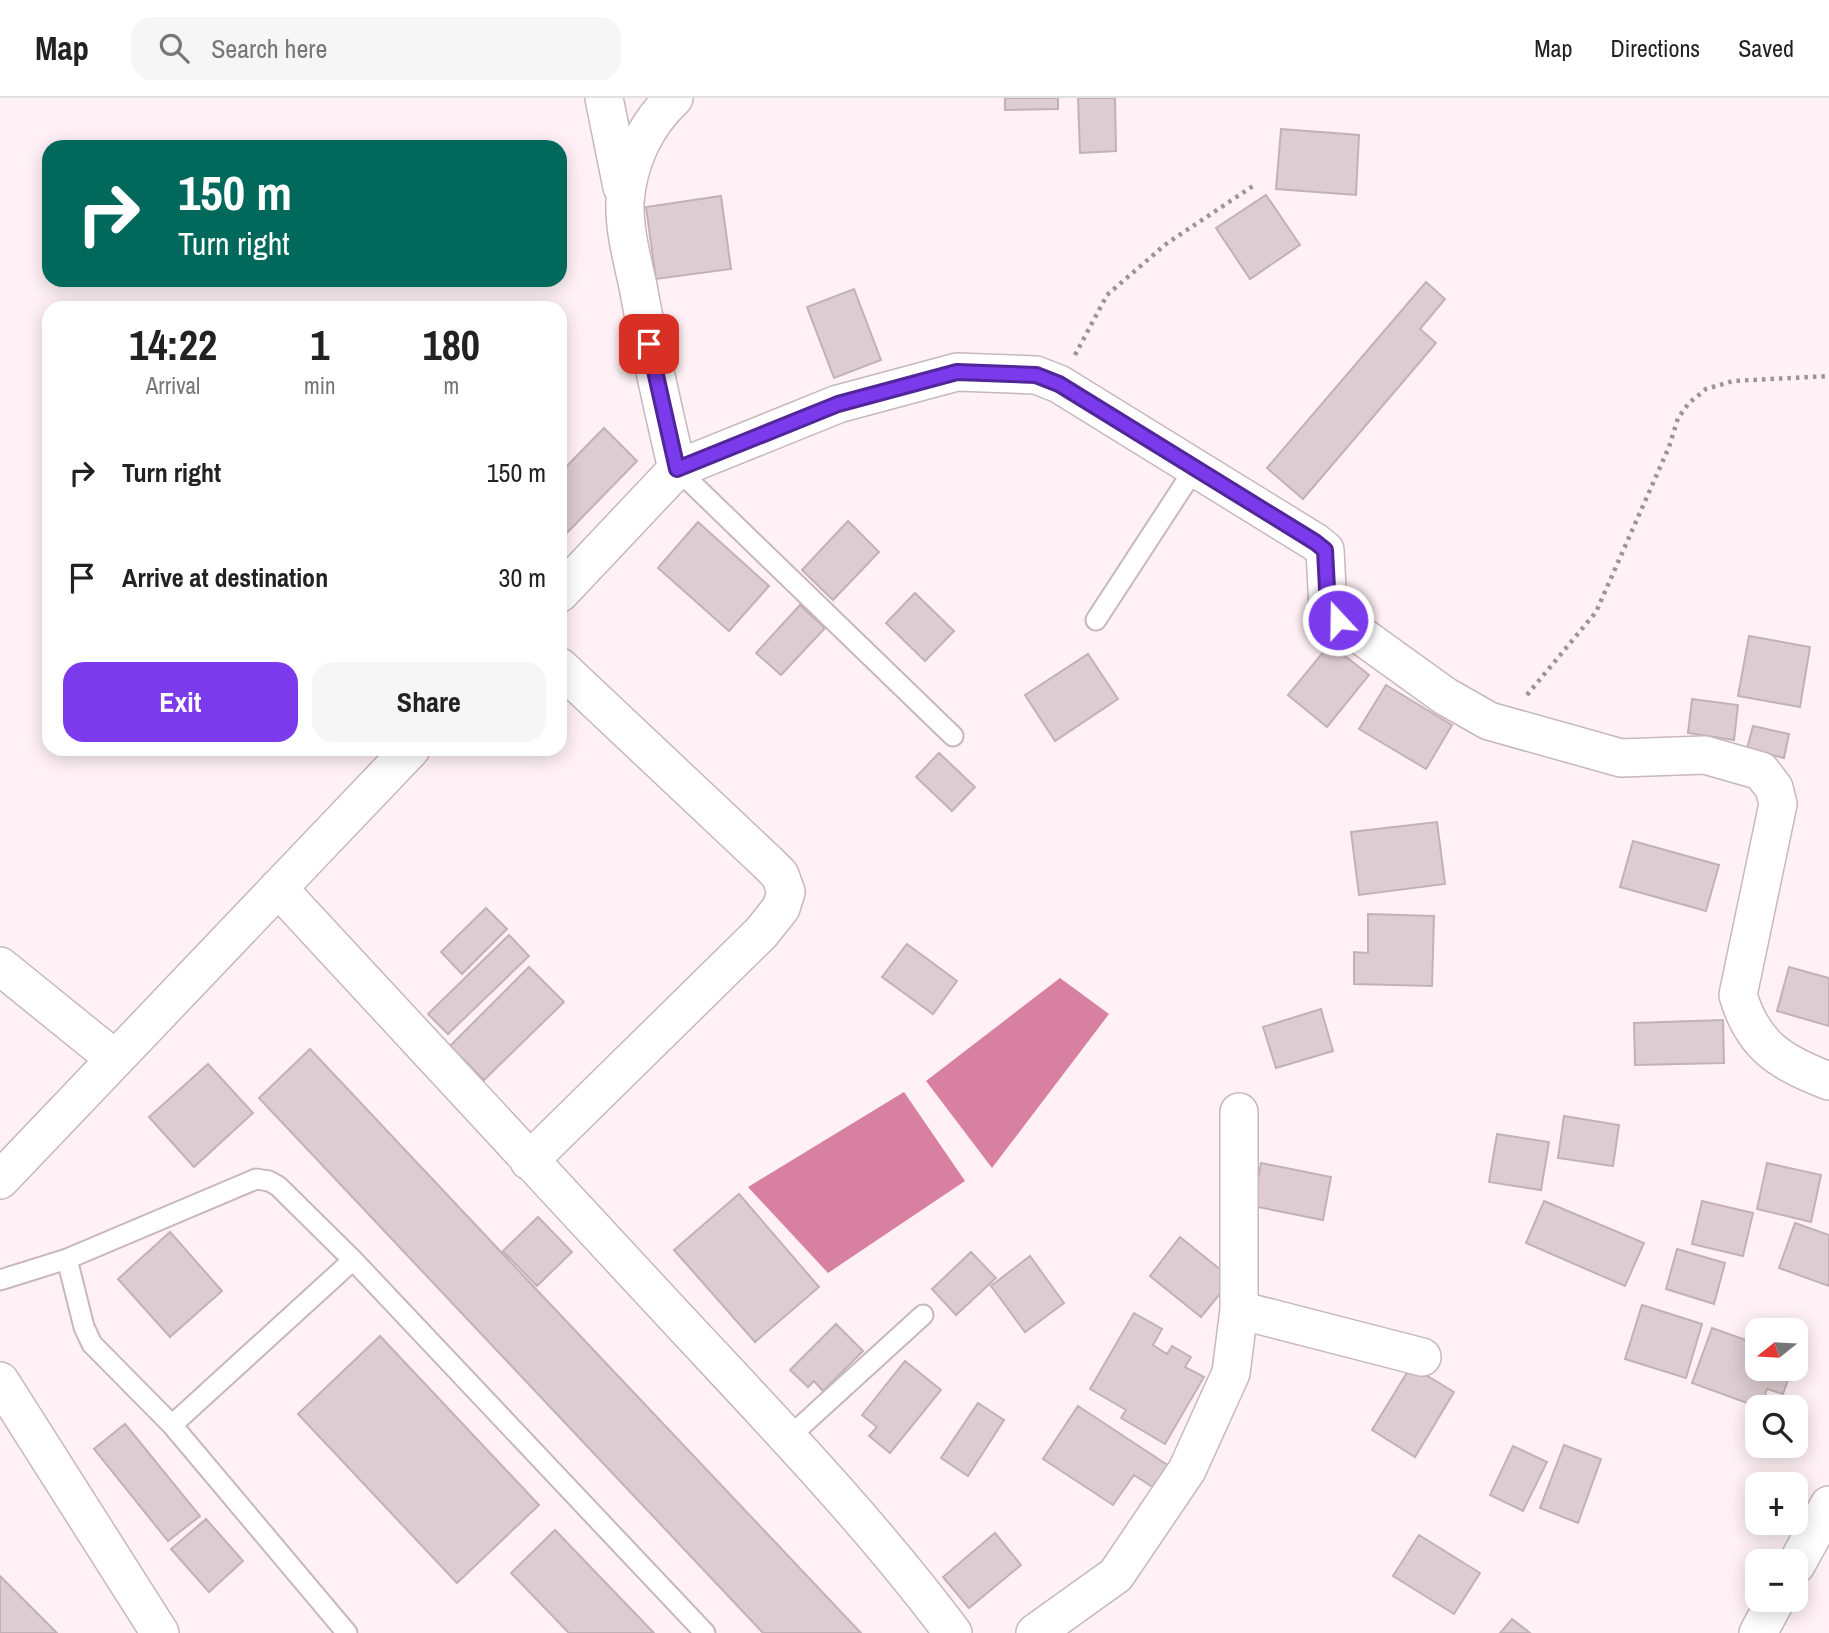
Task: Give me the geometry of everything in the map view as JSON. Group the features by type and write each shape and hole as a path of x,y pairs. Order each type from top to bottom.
{"street":[{"path":"604,98 625,202 629,244 653,369 677,469"},
{"path":"625,202 635,153 652,122 674,98"},
{"path":"567,586 677,469 838,404 957,372 1036,375 1059,384 1315,542 1325,550 1328,608 1338,620 1445,696 1489,721 1621,758 1705,755 1762,771 1774,788 1778,804 1738,995 1743,1013 1761,1043 1795,1068 1829,1081"},
{"path":"529,1161 761,933 781,908 786,892 780,875 768,863 567,674"},
{"path":"0,1180 404,756"},
{"path":"278,888 788,1438 904,1568 953,1633"},
{"path":"0,967 115,1059"},
{"path":"1035,1633 1116,1574 1186,1470 1231,1373 1239,1310 1239,1112"},
{"path":"1239,1310 1422,1357"},
{"path":"0,1381 160,1633"},
{"path":"1805,1549 1829,1505"},
{"path":"1758,1633 1769,1612"}],"lane":[{"path":"1096,620 1195,468"},
{"path":"677,469 953,736"},
{"path":"0,1280 67,1259 256,1179 269,1181 278,1186 353,1260 705,1633"},
{"path":"67,1259 84,1327 92,1344 172,1425 347,1633"},
{"path":"172,1425 353,1260"},
{"path":"788,1438 922,1315"}],"path":[{"path":"1059,384 1107,295 1166,244 1256,184"},
{"path":"1502,725 1596,612 1669,447 1678,418 1689,403 1706,389 1733,381 1829,376"}],"shaded area":[{"path":"1060,978 1109,1014 992,1168 926,1081"},
{"path":"904,1092 965,1181 828,1273 748,1187"}],"building":[{"path":"1005,98 1058,98 1058,109 1005,110"},
{"path":"1078,98 1115,98 1116,151 1080,153"},
{"path":"1281,129 1359,135 1356,195 1276,189"},
{"path":"1266,195 1300,245 1250,279 1216,228"},
{"path":"721,196 731,269 656,279 646,207"},
{"path":"1426,282 1445,299 1420,329 1436,343 1303,499 1267,468"},
{"path":"854,289 881,360 834,378 807,307"},
{"path":"604,428 637,461 567,533 567,466"},
{"path":"848,521 879,552 833,600 802,570"},
{"path":"698,522 769,586 729,631 658,568"},
{"path":"915,593 954,631 925,661 886,623"},
{"path":"800,605 825,628 781,675 756,653"},
{"path":"1749,636 1810,647 1800,707 1738,696"},
{"path":"1330,644 1369,675 1327,727 1288,695"},
{"path":"1088,654 1118,699 1055,741 1025,695"},
{"path":"1386,685 1452,725 1426,769 1359,729"},
{"path":"1692,699 1738,705 1734,740 1688,733"},
{"path":"1753,726 1789,734 1784,758 1747,749"},
{"path":"939,753 975,787 952,811 916,777"},
{"path":"1437,822 1445,884 1359,895 1351,832"},
{"path":"1633,841 1719,865 1706,911 1620,887"},
{"path":"486,908 507,929 462,974 441,952"},
{"path":"1368,914 1434,916 1432,986 1354,984 1354,952 1368,953"},
{"path":"509,935 529,956 448,1034 428,1014"},
{"path":"907,944 957,981 933,1014 882,977"},
{"path":"529,967 564,1002 484,1080 450,1046"},
{"path":"1789,967 1829,978 1829,1026 1777,1011"},
{"path":"1321,1009 1333,1051 1276,1068 1263,1027"},
{"path":"1723,1020 1724,1063 1635,1065 1634,1023"},
{"path":"310,1049 861,1633 763,1633 259,1098"},
{"path":"208,1064 253,1113 194,1167 149,1117"},
{"path":"1564,1116 1619,1125 1613,1166 1558,1158"},
{"path":"1497,1134 1549,1142 1541,1190 1489,1182"},
{"path":"1261,1163 1331,1177 1323,1220 1253,1206"},
{"path":"1767,1163 1821,1175 1811,1222 1757,1209"},
{"path":"739,1194 819,1287 755,1342 674,1250"},
{"path":"1544,1201 1644,1243 1625,1286 1526,1243"},
{"path":"1702,1201 1753,1213 1743,1256 1692,1244"},
{"path":"538,1217 572,1252 537,1286 503,1251"},
{"path":"1795,1223 1829,1235 1829,1286 1779,1268"},
{"path":"170,1232 222,1291 170,1337 118,1279"},
{"path":"1180,1237 1232,1279 1201,1317 1150,1276"},
{"path":"1677,1249 1725,1263 1714,1304 1666,1289"},
{"path":"971,1252 996,1278 956,1315 932,1289"},
{"path":"1030,1256 1064,1303 1025,1332 991,1286"},
{"path":"1642,1305 1702,1324 1686,1378 1625,1359"},
{"path":"1134,1313 1162,1329 1153,1345 1167,1354 1172,1346 1191,1357 1185,1367 1204,1377 1165,1444 1121,1418 1126,1410 1090,1389"},
{"path":"836,1324 863,1351 823,1391 814,1381 808,1387 790,1370"},
{"path":"1712,1328 1745,1340 1745,1381 1788,1381 1783,1394 1767,1389 1765,1395 1745,1395 1745,1402 1692,1383"},
{"path":"380,1336 539,1505 457,1583 298,1414"},
{"path":"905,1361 941,1390 890,1453 869,1436 877,1427 862,1415"},
{"path":"1411,1366 1454,1392 1415,1457 1372,1430"},
{"path":"978,1403 1004,1420 968,1476 941,1458"},
{"path":"1078,1406 1172,1468 1157,1490 1134,1475 1113,1505 1043,1459"},
{"path":"125,1424 200,1516 168,1541 94,1449"},
{"path":"1564,1445 1601,1459 1578,1523 1540,1508"},
{"path":"1513,1446 1547,1462 1523,1511 1490,1495"},
{"path":"206,1519 243,1561 209,1592 171,1549"},
{"path":"555,1530 654,1633 569,1633 511,1573"},
{"path":"995,1533 1021,1565 969,1608 943,1577"},
{"path":"1419,1535 1480,1573 1454,1614 1393,1576"},
{"path":"0,1576 57,1633 0,1633"},
{"path":"1512,1619 1530,1633 1500,1633"}],"route":[{"path":"649,344 677,469 838,404 957,372 1036,375 1059,384 1325,550 1328,608 1338,620"}]}
